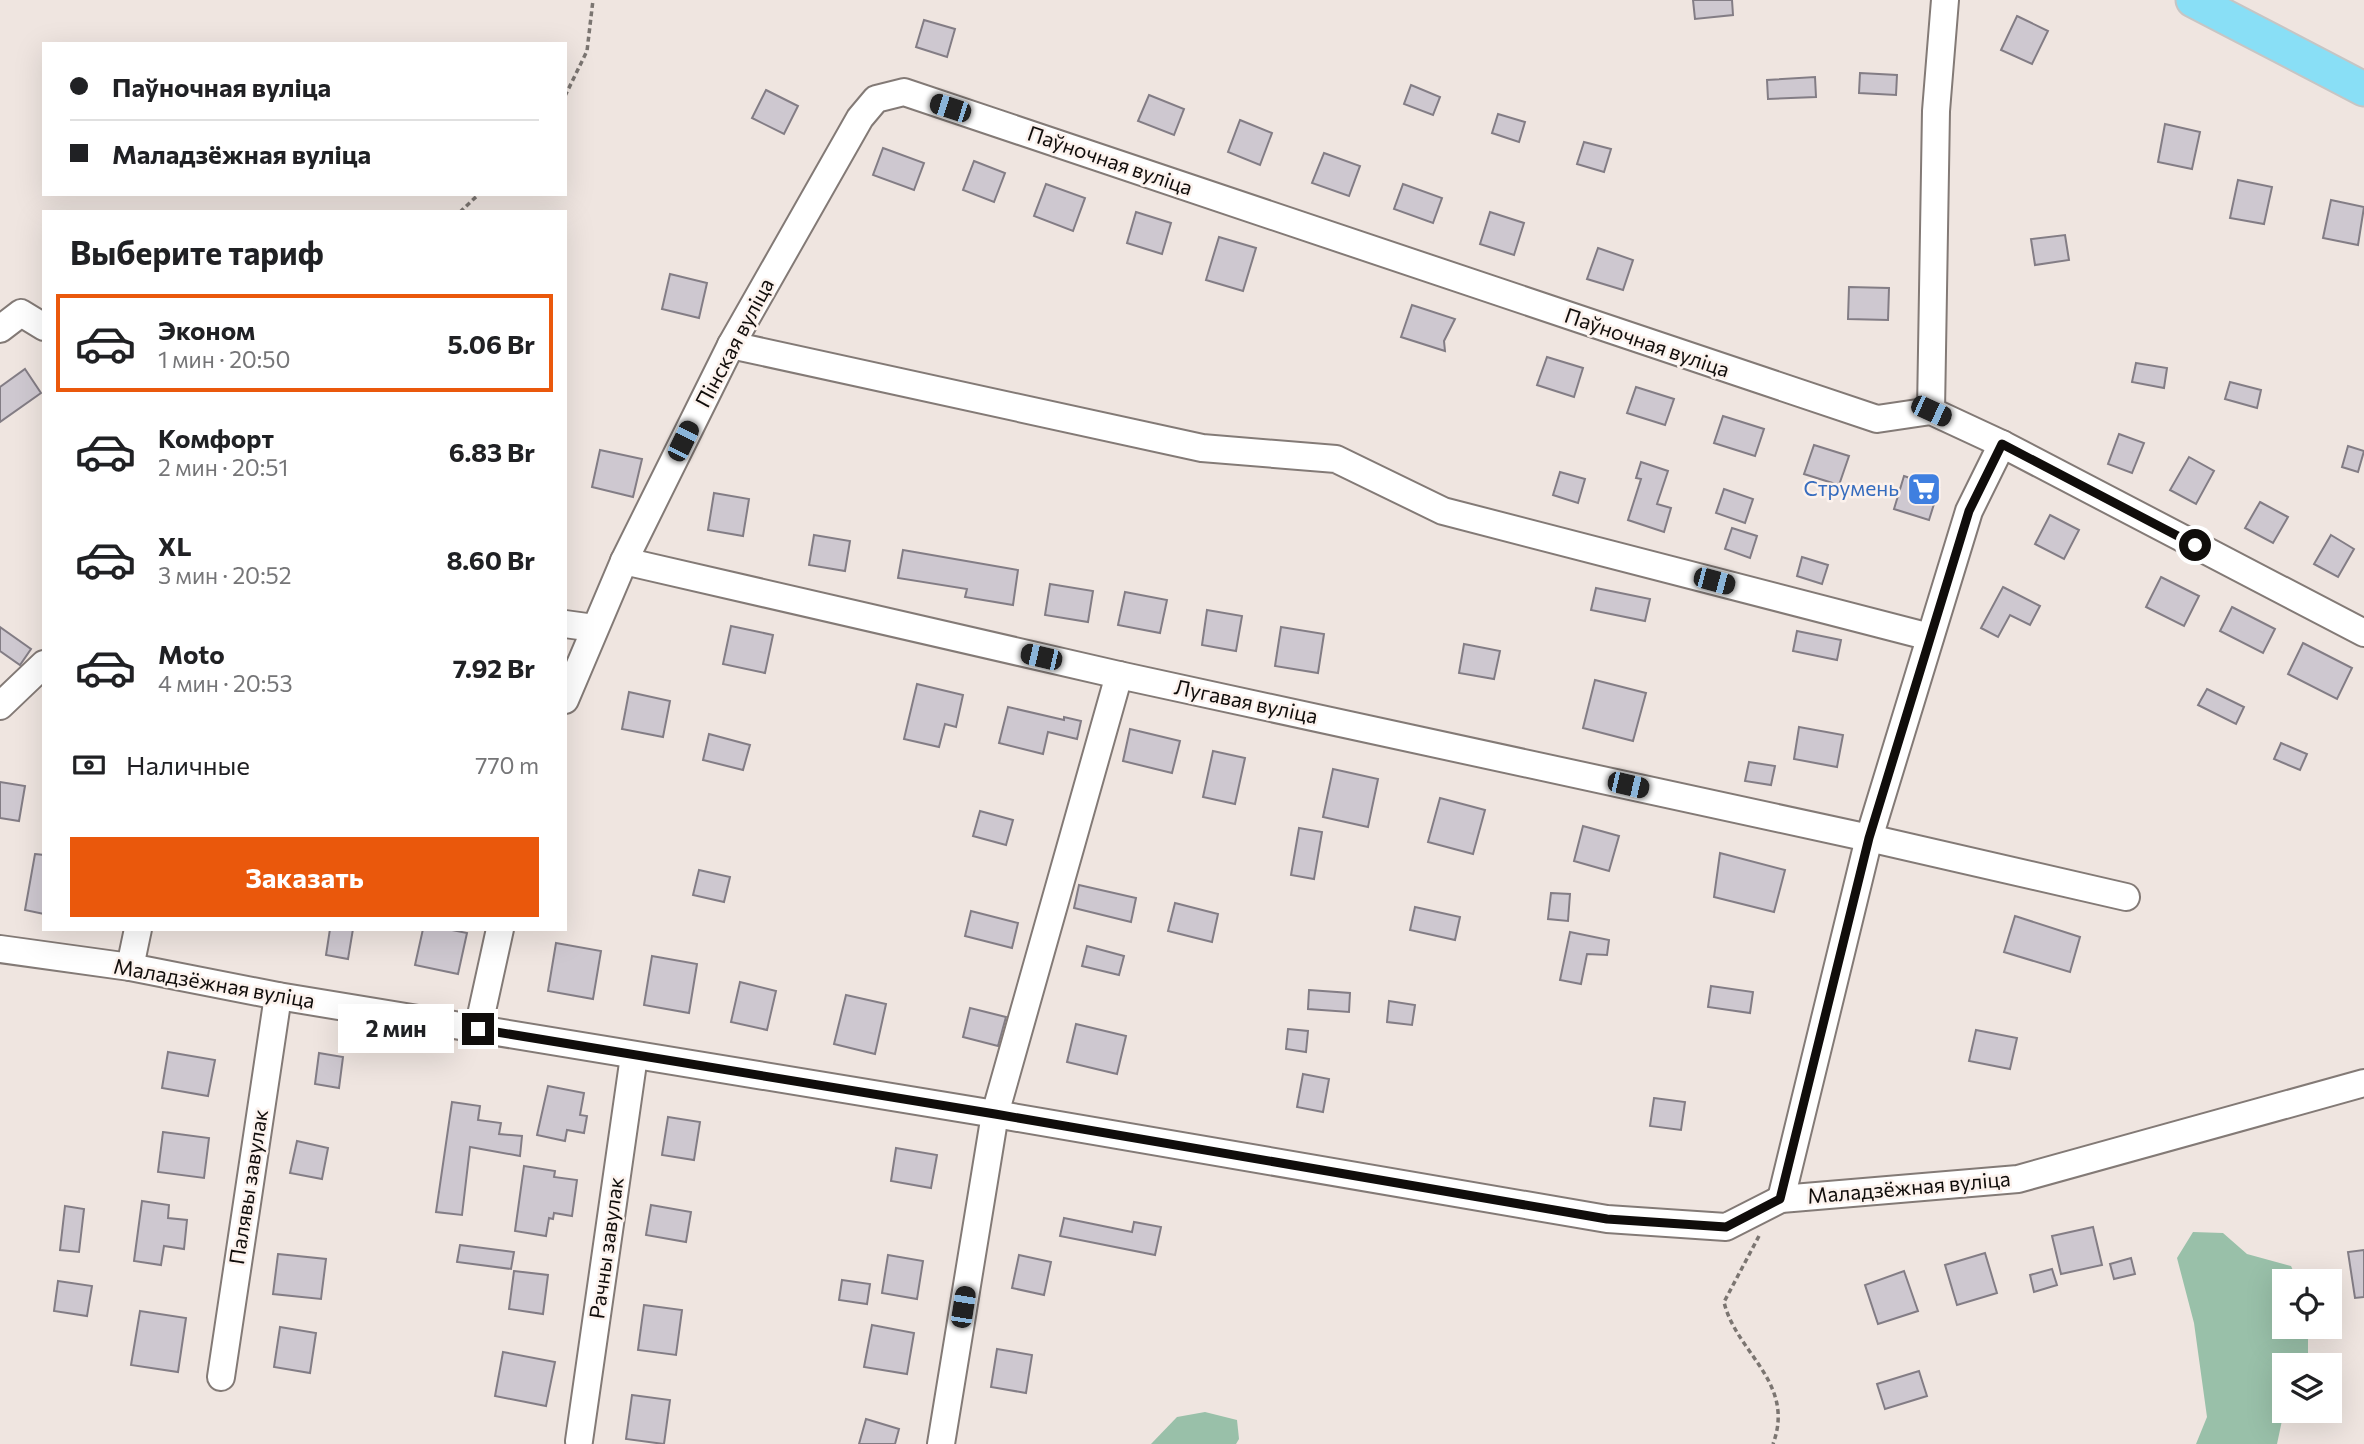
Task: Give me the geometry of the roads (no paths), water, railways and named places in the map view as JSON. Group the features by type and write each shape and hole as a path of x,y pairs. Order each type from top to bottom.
{"main road":[{"path":"2193,0 2364,89"}],"street":[{"path":"1945,0 1936,111 1931,411 2002,444 2364,633"},
{"name":"Паўночная вуліца","path":"904,92 1877,419 1931,411"},
{"name":"Пінская вуліца","path":"567,695 624,561 731,345 860,118 876,99 904,92"},
{"path":"0,329 21,313 42,326"},
{"path":"731,345 1202,448 1336,459 1443,510 1930,637"},
{"path":"1780,1199 1869,838 1969,511 2002,444"},
{"name":"Лугавая вуліца","path":"624,561 1119,675 1869,838 2126,897"},
{"path":"567,624 594,628"},
{"path":"0,706 42,666"},
{"path":"941,1444 995,1114 1119,675"},
{"path":"130,967 138,931"},
{"path":"478,1029 500,931"},
{"name":"Маладзёжная вуліца","path":"0,949 130,967 278,996 995,1114 1607,1219 1726,1227 1780,1199 2018,1179 2364,1083"},
{"name":"Палявы завулак","path":"221,1377 278,996"},
{"name":"Рачны завулак","path":"579,1441 634,1056"}],"place":[{"name":"Струмень","path":"1924,489"}]}
